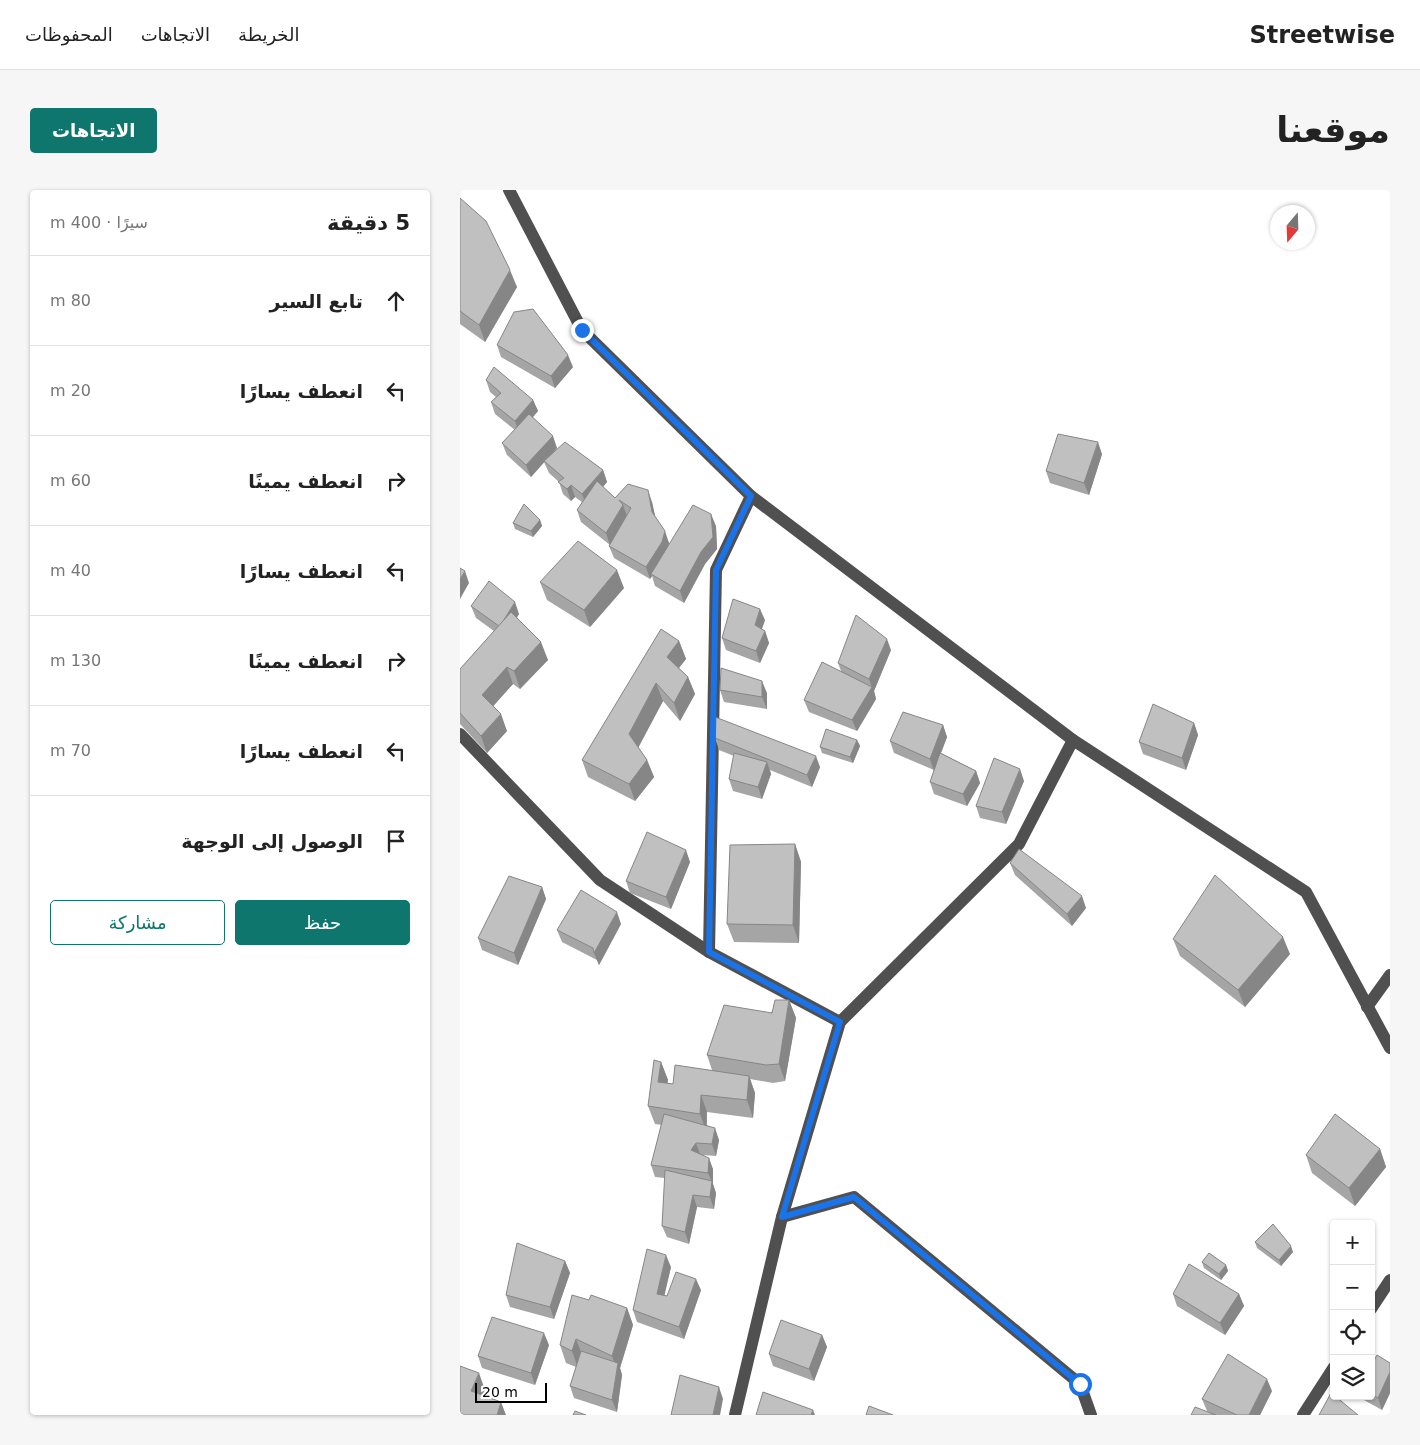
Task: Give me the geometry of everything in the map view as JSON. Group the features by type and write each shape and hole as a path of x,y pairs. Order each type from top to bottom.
{"street":[{"path":"510,190 582,330 751,496 1073,740 1306,892 1390,1048"},
{"path":"709,952 716,570 751,496"},
{"path":"460,734 600,880 709,952 840,1022"},
{"path":"735,1415 782,1217 840,1022 1019,844 1073,740"},
{"path":"1367,1006 1390,975"},
{"path":"782,1217 854,1197 1080,1384 1091,1415"},
{"path":"1375,1303 1390,1280"},
{"path":"1302,1415 1330,1373"}],"building":[{"path":"460,198 486,221 510,270 479,325 460,311"},
{"path":"533,309 568,355 551,376 497,345 514,312"},
{"path":"494,367 533,400 515,421 491,402 501,393 486,380"},
{"path":"529,414 553,436 526,465 502,443"},
{"path":"1058,434 1098,442 1084,483 1046,471"},
{"path":"565,442 603,470 582,494 571,485 567,489 558,482 564,478 544,461"},
{"path":"597,481 615,498 628,484 648,490 652,512 665,531 662,542 646,567 609,546 631,508 619,500 623,505 606,533 577,510"},
{"path":"524,504 540,520 531,531 513,523"},
{"path":"693,505 711,514 713,537 701,552 680,591 651,574"},
{"path":"578,541 617,570 584,610 540,582"},
{"path":"460,568 465,571 460,579"},
{"path":"489,581 515,602 499,626 471,606"},
{"path":"733,599 760,609 755,625 765,631 756,651 722,638"},
{"path":"511,612 541,642 514,671 507,667 482,695 501,714 481,736 460,713 460,669"},
{"path":"856,615 887,639 869,679 838,663"},
{"path":"661,629 679,641 667,657 688,677 674,703 656,683 629,734 647,760 629,784 582,760"},
{"path":"822,662 872,687 852,720 804,700"},
{"path":"721,668 762,681 762,697 720,690"},
{"path":"1153,704 1194,723 1182,758 1139,742"},
{"path":"903,712 943,725 930,759 890,741"},
{"path":"715,717 816,756 807,775 715,738"},
{"path":"826,729 857,740 850,757 820,747"},
{"path":"734,753 767,762 758,787 729,779"},
{"path":"940,753 976,771 963,794 930,782"},
{"path":"994,758 1020,769 1002,812 976,806"},
{"path":"647,832 686,850 666,897 626,881"},
{"path":"795,844 793,925 727,924 730,845"},
{"path":"1019,849 1082,896 1067,914 1010,863"},
{"path":"1215,875 1283,937 1238,990 1173,939"},
{"path":"509,876 542,887 514,953 478,938"},
{"path":"581,890 617,912 594,953 593,948 557,930"},
{"path":"775,1000 789,1000 779,1064 766,1065 707,1055 724,1005 772,1013"},
{"path":"654,1060 661,1062 658,1082 673,1084 675,1065 749,1076 747,1100 701,1095 700,1114 648,1106"},
{"path":"664,1114 715,1128 712,1144 696,1143 691,1150 709,1158 708,1173 651,1165"},
{"path":"1335,1114 1380,1149 1349,1188 1306,1155"},
{"path":"665,1170 712,1181 710,1197 693,1195 685,1232 662,1226"},
{"path":"1273,1224 1291,1246 1279,1260 1255,1242"},
{"path":"517,1243 565,1261 550,1307 506,1295"},
{"path":"647,1249 666,1255 657,1294 667,1296 676,1272 696,1279 679,1327 633,1310"},
{"path":"1209,1253 1226,1265 1219,1274 1202,1262"},
{"path":"1189,1264 1239,1294 1220,1323 1173,1294"},
{"path":"572,1295 589,1300 591,1295 627,1308 612,1356 576,1339 572,1351 560,1345"},
{"path":"492,1317 544,1333 531,1373 478,1356"},
{"path":"781,1320 822,1335 809,1369 769,1354"},
{"path":"581,1351 618,1363 612,1400 570,1386"},
{"path":"1228,1354 1267,1379 1249,1415 1237,1415 1202,1399"},
{"path":"1377,1355 1390,1363 1390,1372 1378,1398 1375,1396 1375,1359"},
{"path":"460,1366 479,1373 471,1391 501,1402 497,1415 465,1415 460,1413"},
{"path":"680,1375 719,1387 713,1415 671,1415"},
{"path":"763,1392 813,1410 811,1415 756,1415"},
{"path":"1330,1395 1330,1400 1340,1400 1358,1415 1319,1415"},
{"path":"869,1406 893,1415 866,1415"},
{"path":"1195,1407 1216,1415 1191,1415"},
{"path":"575,1411 586,1415 573,1415"}],"route":[{"path":"582,330 751,496 716,570 709,952 840,1022 782,1217 854,1197 1080,1384"}]}
